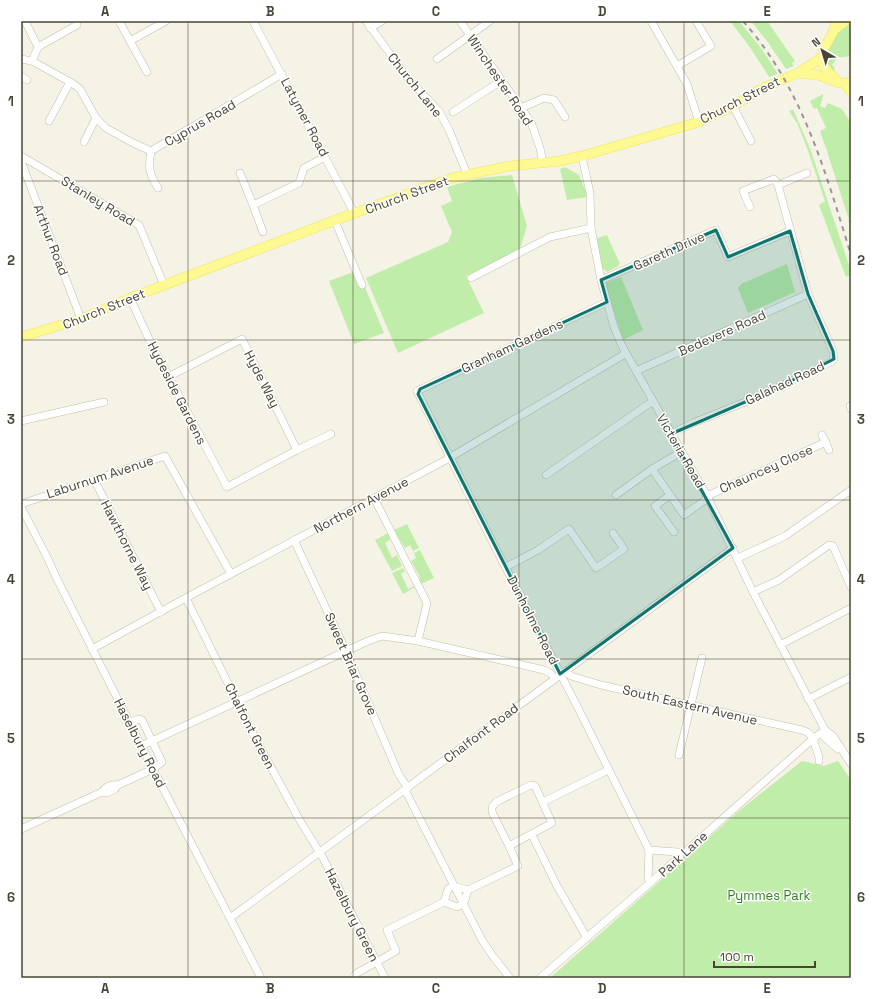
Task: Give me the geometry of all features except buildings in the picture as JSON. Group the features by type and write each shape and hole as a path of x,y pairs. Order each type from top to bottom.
{"main road":[{"path":"846,21 835,26 824,48 821,58 824,66 844,82 851,92"},
{"name":"Church Street","path":"21,338 81,319 164,285 452,178 510,166 543,163 582,156 699,122 733,106 761,89 798,73 821,58"},
{"path":"798,73 815,75 844,82"}],"street":[{"path":"25,21 38,47"},
{"path":"119,21 147,72"},
{"path":"130,41 166,21"},
{"name":"Latymer Road","path":"253,21 354,214"},
{"name":"Church Lane","path":"366,21 410,81 439,111 468,174"},
{"path":"370,28 382,21"},
{"name":"Winchester Road","path":"460,21 531,122 540,148 543,163"},
{"path":"437,59 490,21"},
{"path":"651,21 687,84 699,122"},
{"path":"677,66 710,46 696,21"},
{"path":"32,61 38,47 77,25"},
{"path":"21,59 32,61 80,89 96,118 106,128 132,143 151,151"},
{"name":"Cyprus Road","path":"158,188 149,168 151,151 282,74"},
{"path":"453,112 502,81"},
{"path":"49,121 70,82"},
{"path":"521,108 544,98 554,100 565,117"},
{"path":"733,106 751,141"},
{"path":"84,142 96,118"},
{"name":"Stanley Road","path":"21,156 139,225 164,285"},
{"name":"Victoria Road","path":"582,156 590,193 591,228 601,280 614,327 625,354 707,497 738,558 753,592 825,730 833,736 851,764"},
{"path":"253,205 299,183 304,168 325,157"},
{"name":"Arthur Road","path":"21,161 81,319"},
{"path":"240,173 263,232"},
{"path":"778,185 807,173"},
{"name":"Galahad Road","path":"671,434 693,423 760,396 831,362 834,358 833,351 808,294 778,185 774,179 743,192 750,207"},
{"path":"335,221 362,285"},
{"path":"471,278 550,237 591,228"},
{"name":"Gareth Drive","path":"601,280 716,230 728,257 790,230"},
{"name":"Bedevere Road","path":"636,371 808,294"},
{"name":"Hydeside Gardens","path":"130,298 168,377 227,487 297,450"},
{"name":"Granham Gardens","path":"417,391 607,302"},
{"name":"Hyde Way","path":"168,377 242,339 297,450"},
{"name":"Northern Avenue","path":"92,649 450,457 625,354"},
{"name":"Dunholme Road","path":"417,391 649,850 648,879 651,882"},
{"path":"21,421 104,402"},
{"path":"546,475 653,402"},
{"path":"297,450 331,434"},
{"name":"Chauncey Close","path":"822,435 829,450"},
{"name":"Chauncey Close","path":"670,495 684,515 707,497 826,442"},
{"path":"616,495 652,469 682,452"},
{"name":"Laburnum Avenue","path":"21,504 165,456 231,574"},
{"path":"652,469 670,495 655,506 674,532"},
{"name":"Hawthorne Way","path":"94,479 161,612"},
{"path":"738,558 785,536 851,490"},
{"path":"374,498 427,603 418,641"},
{"name":"Haselbury Road","path":"21,508 141,746 261,978"},
{"path":"506,567 538,550 569,529 596,568 624,549 613,533"},
{"name":"Sweet Briar Grove","path":"294,540 346,651 399,775 453,886 482,940 510,978"},
{"path":"753,592 779,580 829,545 833,546 851,587"},
{"name":"Chalfont Road","path":"230,918 733,548"},
{"name":"Chalfont Green","path":"186,598 236,701 319,852"},
{"path":"780,644 851,608"},
{"name":"South Eastern Avenue","path":"141,746 236,701 382,636 418,641 544,670 550,673 571,676 802,730 814,738"},
{"path":"679,755 702,658"},
{"path":"808,699 851,677"},
{"path":"21,828 102,792 107,793 115,789 118,785 153,769 162,762 140,719 130,723"},
{"name":"Park Lane","path":"540,978 825,730"},
{"path":"814,738 814,743 820,755 819,761"},
{"path":"543,802 608,770"},
{"path":"355,978 354,976 357,973 396,951 387,930 444,902 448,889 453,886 468,890 517,867 518,864 509,846 492,812 494,804 531,785 535,786 552,823 509,846"},
{"path":"532,835 556,884 587,938"},
{"path":"649,850 678,852 681,855"},
{"name":"Hazelbury Green","path":"319,852 385,978"},
{"path":"444,902 456,907 464,903 468,890"}],"highlighted area":[{"path":"716,230 728,257 790,231 808,294 833,351 834,359 775,389 671,434 733,548 560,674 418,394 420,389 607,302 601,280"}],"green space":[{"path":"730,21 739,21 761,48 778,74 769,77 751,49"},
{"path":"751,21 767,21 795,61 792,63 794,66 786,69"},
{"path":"851,22 851,56 837,58 832,65 835,68 833,73 827,63 827,53 839,30"},
{"path":"823,94 820,106 825,108 828,103 842,109 851,123 851,229 820,131 826,128 817,108 814,109 810,101"},
{"path":"793,109 811,151 851,271 851,275 846,277 819,205 825,201 807,148 797,123 789,111"},
{"path":"565,167 579,175 588,197 567,200 560,169"},
{"path":"512,175 527,226 520,249 466,276 484,313 398,353 366,278 448,242 452,232 441,206 452,201 447,187 480,178"},
{"path":"607,235 620,264 607,272 602,268 595,239"},
{"path":"787,264 795,292 748,313 738,288 741,284"},
{"path":"353,272 358,286 364,285 384,333 354,344 329,281"},
{"path":"621,277 643,330 623,340 605,283"},
{"path":"407,524 419,548 413,551 410,545 405,548 394,530"},
{"path":"388,533 390,540 385,543 392,558 397,555 402,566 392,571 375,540"},
{"path":"420,550 434,578 421,584 419,575 411,561 416,558 414,553"},
{"path":"403,568 405,571 401,574 408,589 414,586 415,587 403,594 392,573"},
{"name":"Pymmes Park","path":"802,761 824,766 838,761 851,780 851,978 550,978 740,810"}],"railway":[{"path":"743,21 764,47 782,74 797,103 821,162 851,255"}]}
